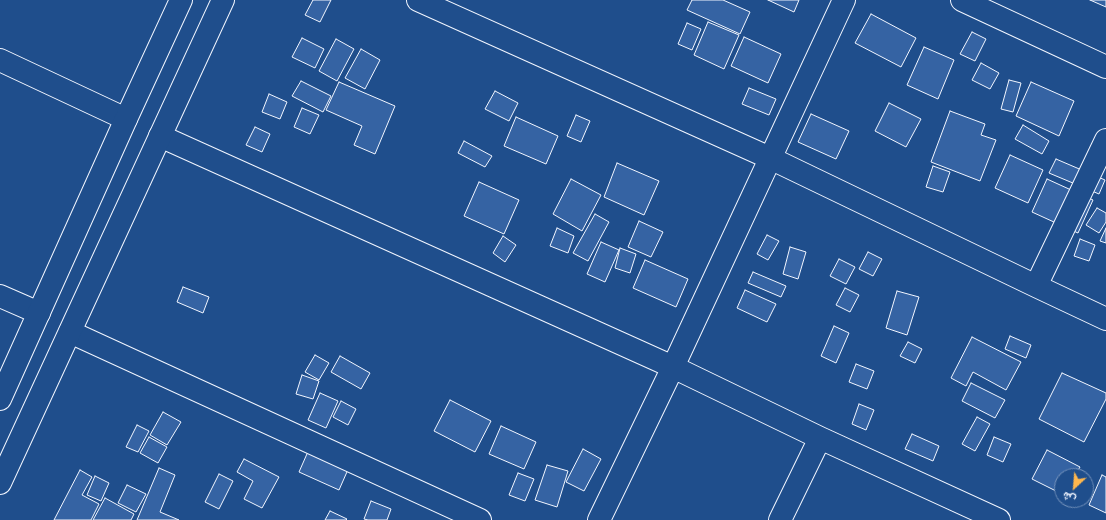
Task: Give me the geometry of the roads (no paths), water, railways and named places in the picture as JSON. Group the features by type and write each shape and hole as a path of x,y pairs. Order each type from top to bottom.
{"street":[{"path":"0,399 126,118 181,0"},
{"path":"0,483 223,0"},
{"path":"418,0 770,158 1106,319"},
{"path":"599,520 673,367 844,0"},
{"path":"962,0 1106,67"},
{"path":"0,60 126,118"},
{"path":"160,136 673,367 820,438 999,520"},
{"path":"1036,286 1106,140"},
{"path":"0,296 39,314"},
{"path":"70,332 480,520"},
{"path":"780,520 820,438"}]}
